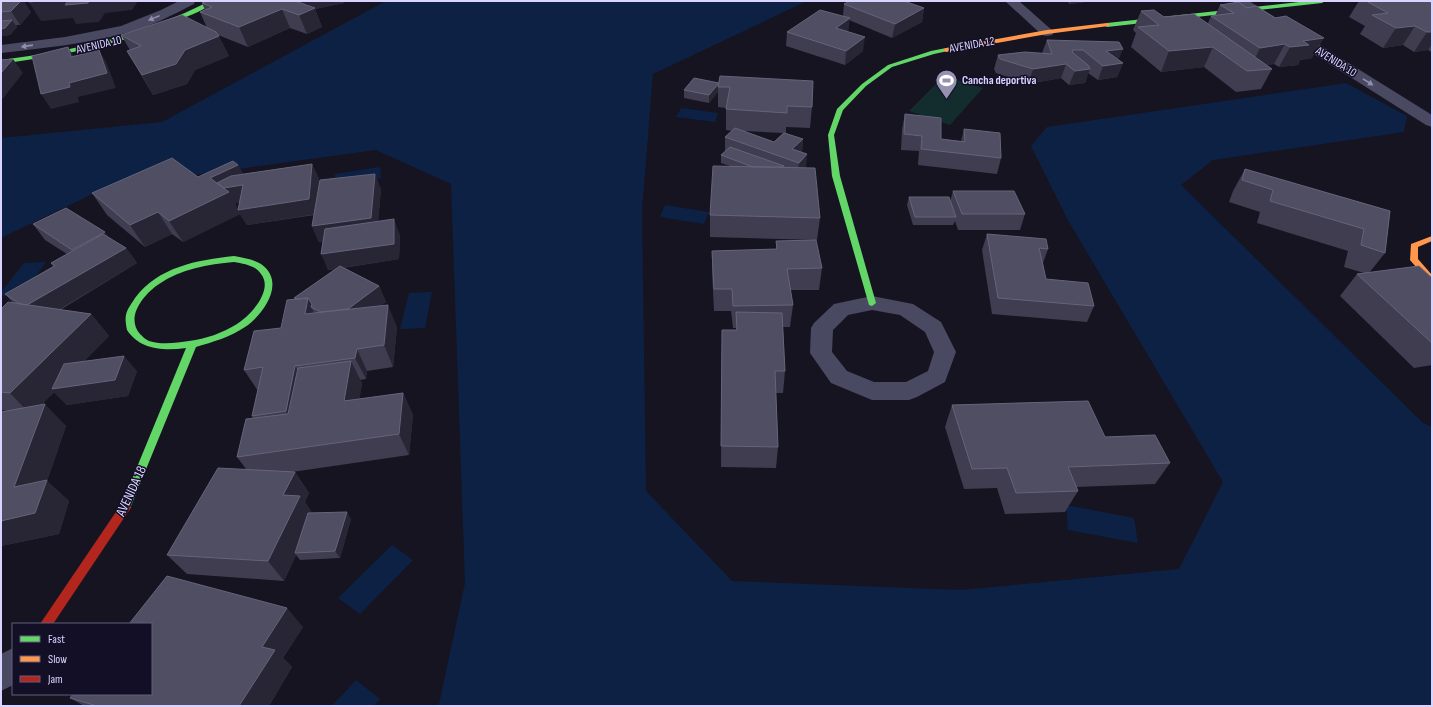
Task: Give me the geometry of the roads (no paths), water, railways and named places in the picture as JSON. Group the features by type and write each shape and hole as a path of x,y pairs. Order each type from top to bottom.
{"street":[{"name":"AVENIDA 10","path":"1,49 65,41 125,29 166,13 189,1"},
{"name":"AVENIDA 10","path":"1,62 54,56 109,44 146,33 180,20 214,1"},
{"path":"1011,1 1048,32"},
{"name":"AVENIDA 10","path":"1240,1 1263,6 1341,48"},
{"name":"AVENIDA 12","path":"872,303 836,176 831,135 840,108 864,85 890,66 933,52 1048,32 1263,6 1322,1"},
{"name":"AVENIDA 10","path":"1263,6 1406,106 1432,122"},
{"path":"1406,106 1429,102"},
{"path":"1432,238 1414,246 1414,260 1432,280"},
{"path":"234,259 254,264 266,274 270,288 262,305 246,322 221,336 192,345 165,347 143,342 131,330 130,314 140,296 159,280 177,271 209,261 234,259"},
{"path":"872,303 906,309 933,327 945,352 937,376 910,392 872,391 839,376 821,352 822,328 841,309 872,303"},
{"name":"AVENIDA 18","path":"47,623 124,510 192,345"},
{"path":"1,676 12,665"}],"water":[{"path":"386,1 807,1 653,74 642,210 646,491 732,581 962,590 1179,569 1223,482 1069,222 1031,146 1047,127 1346,83 1407,116 1404,132 1213,160 1181,185 1423,423 1432,427 1432,706 437,706 439,704 465,583 451,184 376,150 107,187 1,238 1,138 162,122"},
{"path":"681,108 718,113 715,122 676,117"},
{"path":"380,167 381,178 335,185 335,174"},
{"path":"665,205 709,212 704,224 660,217"},
{"path":"46,262 22,295 1,296 1,292 24,263"},
{"path":"432,292 425,328 400,329 409,293"},
{"path":"1066,505 1134,518 1138,543 1068,530"},
{"path":"392,545 413,560 360,614 338,598"},
{"path":"356,680 380,699 373,706 332,706"}],"place":[{"name":"Cancha deportiva","path":"947,100"}]}
